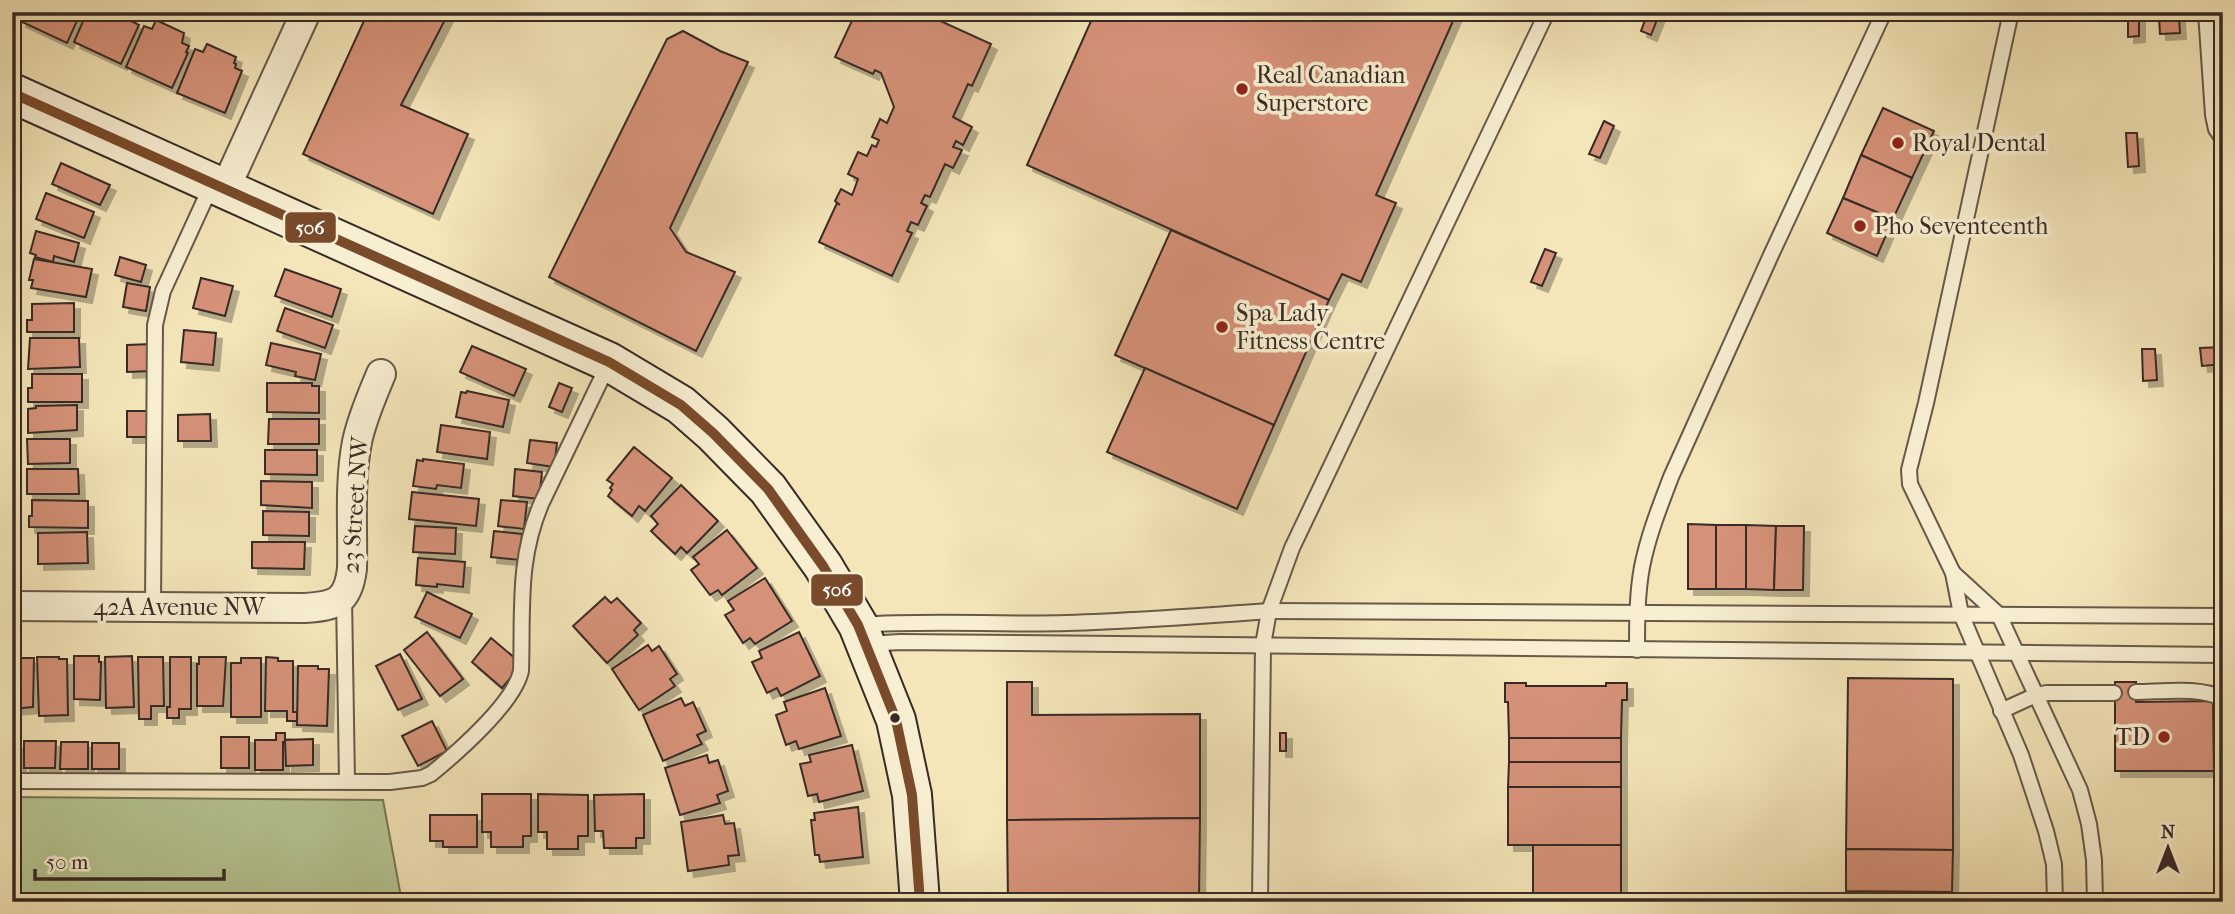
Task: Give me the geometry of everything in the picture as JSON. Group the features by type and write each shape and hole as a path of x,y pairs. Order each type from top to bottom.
{"street":[{"path":"219,186 306,12"},
{"path":"12,94 609,362 681,405 713,433 768,489 823,566 862,635 896,720 912,795 920,902"},
{"name":"23 Street NW","path":"344,597 350,584 352,569 357,442 381,374"},
{"name":"42A Avenue NW","path":"12,606 305,608 332,604 344,597"}],"lane":[{"path":"1261,902 1264,645 1269,611 1292,548 1547,12"},
{"path":"1637,650 1637,612 1645,553 1671,477 1884,12"},
{"path":"2011,12 1909,470 1910,484 1953,573 1961,614 2021,755 2054,864 2055,902"},
{"path":"2206,12 2213,115 2216,129 2223,139"},
{"path":"153,607 155,325 163,291 219,186"},
{"path":"12,781 390,782 422,778 431,774 506,703 514,691 522,671 523,566 533,522 609,362"},
{"path":"1953,573 1999,615 2019,653 2080,790 2089,824 2094,860 2095,902"},
{"path":"344,597 347,781"},
{"path":"862,635 906,622 1066,623 1269,611 2223,616"},
{"path":"862,635 900,642 2223,655"},
{"path":"2136,692 2198,691 2223,699"},
{"path":"2001,711 2036,695 2114,693"}],"green space":[{"path":"12,797 383,800 402,902 12,902"}],"building":[{"path":"24,12 81,12 67,43 20,21"},
{"path":"87,12 131,12 129,20 139,25 121,64 74,42"},
{"path":"368,12 449,12 401,105 468,134 433,214 303,154"},
{"path":"856,12 939,12 936,19 991,44 972,86 968,84 953,117 972,127 963,145 956,141 953,147 962,150 953,168 945,164 930,197 925,195 921,203 927,206 918,225 911,222 907,231 912,233 892,276 819,242 837,203 840,205 835,201 841,189 852,195 858,179 848,174 858,152 867,156 872,145 876,147 879,140 872,137 880,119 887,123 894,107 881,73 875,70 873,74 835,57"},
{"name":"Real Canadian Superstore","path":"1095,12 1457,12 1376,195 1396,203 1361,282 1342,274 1329,300 1027,165"},
{"path":"1648,12 1660,12 1651,35 1641,31"},
{"path":"2128,12 2139,12 2139,36 2128,37"},
{"path":"2159,17 2179,17 2180,33 2160,34"},
{"path":"156,20 184,33 182,43 189,46 172,88 126,67 144,26 152,29"},
{"path":"683,31 720,51 748,62 670,228 686,252 735,272 696,351 549,277 667,39"},
{"path":"207,44 236,57 235,68 242,71 225,113 177,93 195,49 203,52"},
{"name":"Royal Dental","path":"1883,108 1934,131 1912,178 1861,155"},
{"path":"1604,121 1614,126 1600,158 1589,154"},
{"path":"2126,133 2137,133 2139,166 2128,167"},
{"path":"1861,155 1912,178 1893,219 1843,198"},
{"path":"61,163 110,185 100,205 52,184"},
{"path":"46,193 94,212 84,238 36,219"},
{"name":"Pho Seventeenth","path":"1843,198 1893,219 1877,256 1827,233"},
{"name":"Spa Lady Fitness Centre","path":"1171,230 1329,300 1274,425 1115,355"},
{"path":"36,231 79,243 74,262 54,256 53,262 30,253"},
{"path":"1545,249 1556,253 1542,286 1531,282"},
{"path":"120,257 146,265 141,282 115,275"},
{"path":"34,259 92,269 86,297 31,288 33,280 29,280"},
{"path":"285,269 341,289 332,317 275,296"},
{"path":"201,278 233,286 225,316 193,308"},
{"path":"127,283 150,287 146,311 123,307"},
{"path":"74,303 74,332 27,332 27,320 32,320 32,304"},
{"path":"285,308 333,325 325,348 277,331"},
{"path":"184,330 216,333 213,365 181,362"},
{"path":"30,338 79,338 80,367 28,369"},
{"path":"271,343 321,354 315,380 266,365"},
{"path":"151,344 151,371 127,372 127,345"},
{"path":"472,346 526,369 514,396 460,372"},
{"path":"2223,347 2223,364 2202,366 2200,348"},
{"path":"2142,349 2155,349 2157,380 2143,381"},
{"path":"1145,368 1274,425 1237,509 1107,452"},
{"path":"32,374 82,374 82,402 28,402"},
{"path":"267,383 312,383 312,386 319,386 319,413 267,412"},
{"path":"559,383 572,388 562,412 549,407"},
{"path":"461,392 509,400 503,427 456,417"},
{"path":"77,405 77,430 28,433 28,409 36,406"},
{"path":"127,411 156,411 156,437 127,437"},
{"path":"210,414 211,441 178,441 178,415"},
{"path":"269,419 319,419 319,444 268,444"},
{"path":"441,425 490,432 487,459 437,452"},
{"path":"27,439 70,439 70,463 28,464"},
{"path":"530,440 557,443 554,467 527,463"},
{"path":"634,447 672,478 645,511 639,506 632,516 608,496 613,484 607,480"},
{"path":"265,450 317,450 317,475 265,474"},
{"path":"417,460 464,464 461,488 413,486"},
{"path":"27,469 78,469 79,494 27,494"},
{"path":"515,469 542,472 539,499 513,496"},
{"path":"261,481 312,482 312,508 261,505"},
{"path":"681,485 718,521 687,553 681,547 675,554 651,531 658,524 651,516"},
{"path":"412,492 479,499 476,526 409,519"},
{"path":"32,500 88,501 88,528 29,527"},
{"path":"501,500 527,502 524,529 498,526"},
{"path":"263,511 309,512 309,536 263,535"},
{"path":"1688,524 1716,525 1716,589 1688,589"},
{"path":"1716,525 1746,525 1746,589 1716,589"},
{"path":"1746,525 1776,526 1774,590 1746,589"},
{"path":"415,526 456,528 455,554 413,552"},
{"path":"1776,526 1804,526 1803,590 1774,590"},
{"path":"727,530 757,568 722,595 718,590 710,595 691,570 699,564 693,557"},
{"path":"494,531 522,534 520,560 491,557"},
{"path":"87,532 88,563 38,564 38,533"},
{"path":"252,542 305,542 304,569 252,568"},
{"path":"418,558 465,562 463,587 416,585"},
{"path":"765,578 792,621 755,644 750,638 743,643 725,615 734,610 728,601"},
{"path":"427,592 472,614 460,638 415,617"},
{"path":"605,597 611,603 617,598 641,623 634,630 638,635 607,663 573,626"},
{"path":"427,632 463,679 440,696 404,650"},
{"path":"799,632 820,676 781,696 777,688 767,693 752,662 762,658 759,651"},
{"path":"491,638 522,664 502,688 472,662"},
{"path":"648,645 652,651 659,646 677,674 670,679 675,686 639,710 612,669"},
{"path":"400,654 422,699 398,710 376,666"},
{"path":"74,656 99,656 100,700 74,699"},
{"path":"132,656 134,707 106,708 105,657"},
{"path":"37,657 67,659 68,715 39,716"},
{"path":"138,657 163,657 164,706 151,706 151,719 139,719"},
{"path":"170,657 191,657 191,709 179,709 179,718 167,718 167,707 170,707"},
{"path":"199,657 226,657 223,706 197,706"},
{"path":"266,657 278,658 278,661 293,661 293,712 297,712 297,721 287,721 287,711 265,711"},
{"path":"14,658 34,658 33,707 12,709"},
{"path":"241,658 261,658 261,717 231,717 231,663 241,663"},
{"path":"298,666 329,669 327,726 297,725"},
{"path":"1848,678 1953,679 1953,850 1846,849"},
{"path":"1007,682 1032,682 1032,715 1200,714 1200,818 1007,820"},
{"name":"TD","path":"2115,682 2136,682 2136,702 2213,701 2214,771 2115,771"},
{"path":"1505,683 1526,683 1526,686 1606,686 1606,683 1627,683 1627,700 1622,700 1621,738 1509,738"},
{"path":"825,688 841,736 799,749 796,741 786,745 776,715 787,711 784,702"},
{"path":"681,698 685,706 693,702 706,731 697,735 702,744 663,761 643,715"},
{"path":"432,721 447,751 418,766 402,736"},
{"path":"276,733 285,733 283,770 255,770 255,740 276,740"},
{"path":"1280,733 1286,733 1286,751 1280,751"},
{"path":"221,737 249,737 249,768 221,768"},
{"path":"1509,738 1621,738 1621,762 1509,762"},
{"path":"313,739 313,765 286,766 285,740"},
{"path":"24,741 56,741 55,768 24,768"},
{"path":"61,742 88,742 88,769 60,769"},
{"path":"12,743 21,743 20,769 12,769"},
{"path":"92,743 119,743 119,769 92,769"},
{"path":"852,745 863,791 819,802 817,794 808,796 800,764 811,762 809,755"},
{"path":"707,755 709,763 718,760 728,791 717,795 720,803 680,815 665,768"},
{"path":"1509,762 1621,762 1621,787 1508,787"},
{"path":"1508,787 1621,787 1621,845 1508,845"},
{"path":"482,794 531,794 531,836 523,836 523,847 491,847 491,832 482,832"},
{"path":"538,794 588,795 588,836 578,836 578,849 547,849 547,832 538,832"},
{"path":"644,794 644,838 636,838 636,848 604,848 603,831 595,831 594,795"},
{"path":"858,807 863,857 820,862 819,855 815,855 811,820 815,820 814,813"},
{"path":"430,815 477,815 477,847 443,847 443,841 430,841"},
{"path":"723,815 725,824 734,823 739,855 728,856 729,865 688,871 681,822"},
{"path":"1200,818 1199,902 1008,902 1007,820"},
{"path":"1533,845 1621,845 1621,902 1533,902"},
{"path":"1846,849 1953,850 1952,892 1846,891"}],"transit line":[{"name":"506","path":"12,93 609,362 681,405 713,433 768,489 823,566 858,625 896,720 912,795 920,902"}],"place":[{"name":"Real Canadian Superstore","path":"1242,89"},
{"name":"Royal Dental","path":"1898,143"},
{"name":"Pho Seventeenth","path":"1860,226"},
{"name":"Spa Lady Fitness Centre","path":"1222,327"},
{"name":"TD","path":"2164,737"}]}
